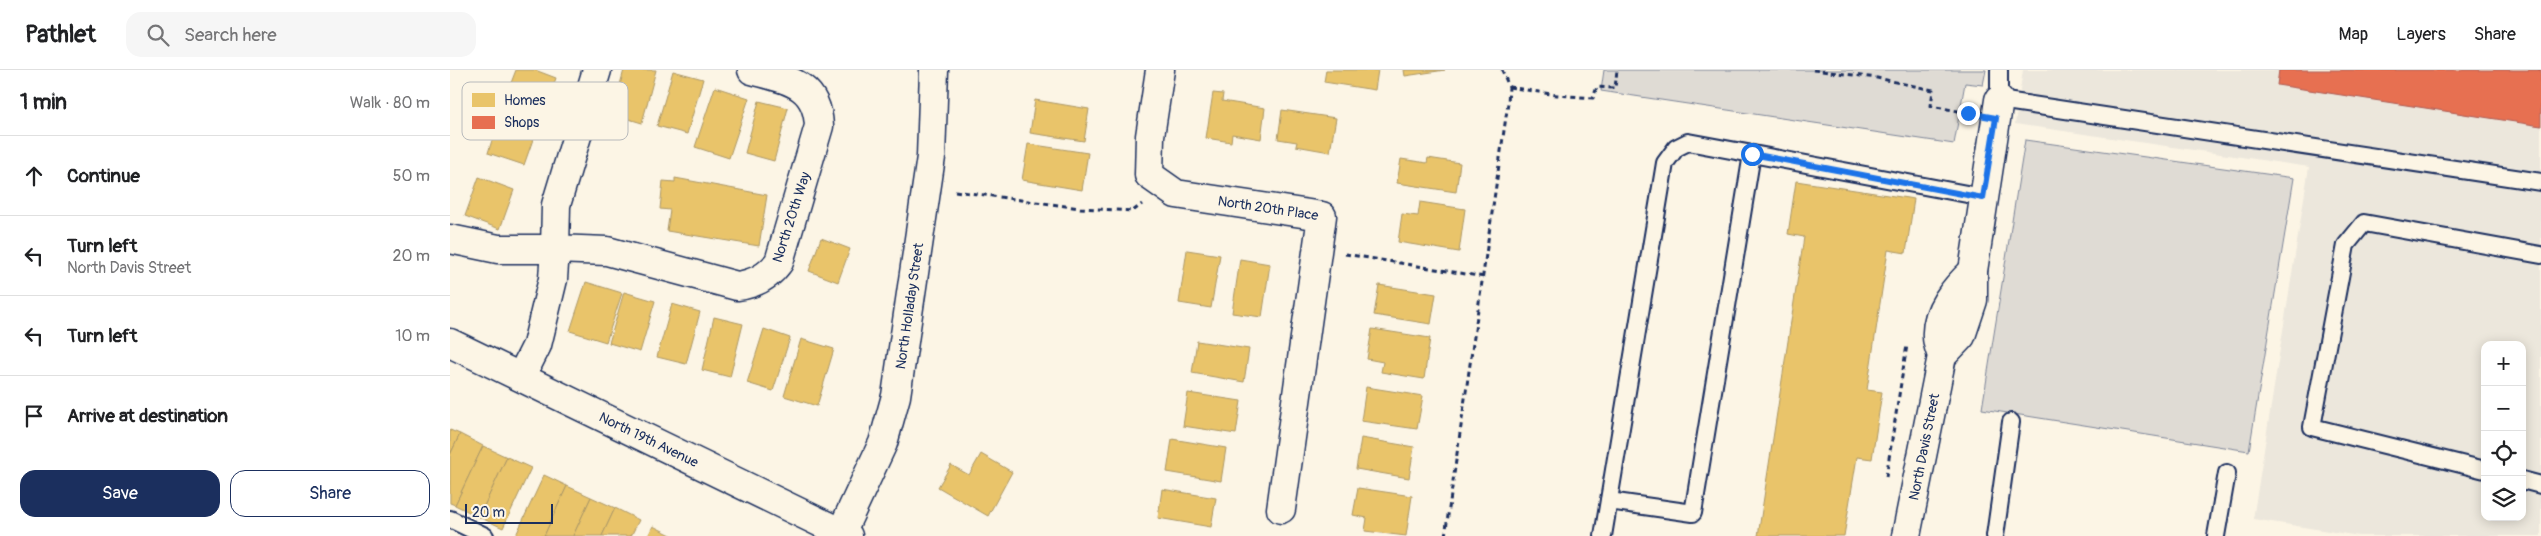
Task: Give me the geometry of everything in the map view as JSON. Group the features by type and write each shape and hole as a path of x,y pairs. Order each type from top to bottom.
{"street":[{"path":"593,82 597,70"},
{"name":"North 20th Way","path":"450,239 498,249 607,251 737,286 749,285 773,271 778,262 819,126 818,112 814,101 804,89 793,82 752,70"},
{"name":"North Holladay Street","path":"829,532 883,443 896,396 931,157 934,70"},
{"name":"North 20th Place","path":"1160,70 1150,136 1149,175 1176,194 1322,216 1281,509"},
{"name":"North Davis Street","path":"1906,536 1942,356 1961,336 1973,300 1973,271 1997,109"},
{"path":"521,377 537,345 553,279 556,206 576,140"},
{"name":"North 19th Avenue","path":"450,343 829,532"}],"lane":[{"path":"1999,70 1997,109 2541,182"},
{"path":"1603,536 1666,163 1676,148 1688,142 1983,198"},
{"path":"1609,501 1693,514 1752,154"},
{"path":"2481,469 2312,427 2346,245 2364,223 2541,255"},
{"path":"1995,536 2011,422"},
{"path":"2216,536 2227,473"},
{"path":"2526,481 2541,485"},
{"path":"450,519 485,536"}],"path":[{"path":"1445,536 1484,277 1509,87 1502,70"},
{"path":"1509,87 1557,95 1593,98 1597,87 1615,88 1617,70"},
{"path":"1813,70 1877,78 1933,90 1931,106 1997,109"},
{"path":"927,188 1080,208 1133,212 1164,185"},
{"path":"1318,248 1484,277"}],"shaded area":[{"path":"1604,70 1986,70 1983,85 1965,83 1954,144 1601,91"},
{"path":"2023,70 2541,70 2541,536 2359,536 2253,519 2309,167 2015,124"},
{"path":"2025,140 2294,178 2249,451 1982,409"}],"building: Homes":[{"path":"516,70 535,70 556,78 555,82 511,82"},
{"path":"624,70 656,70 642,123 628,119 628,82 621,82"},
{"path":"1326,70 1378,70 1375,90 1324,82"},
{"path":"1404,70 1445,70 1405,76"},
{"path":"673,71 703,79 687,134 657,126"},
{"path":"715,87 749,98 729,158 695,147"},
{"path":"1213,93 1223,94 1222,101 1265,108 1261,139 1232,134 1231,142 1206,138"},
{"path":"1035,100 1089,109 1084,141 1030,133"},
{"path":"759,101 788,108 774,161 745,153"},
{"path":"1282,110 1336,118 1330,152 1296,146 1297,142 1278,139"},
{"path":"492,140 533,140 524,165 488,153"},
{"path":"1028,144 1088,153 1082,190 1022,180"},
{"path":"1428,158 1460,163 1456,192 1397,183 1401,159 1427,163"},
{"path":"479,177 514,190 500,229 465,216"},
{"path":"675,178 767,195 759,246 667,231 670,210 660,209 663,181 675,182"},
{"path":"1796,181 1914,199 1906,253 1888,250 1867,390 1882,392 1872,459 1857,457 1844,536 1758,536 1804,237 1788,234"},
{"path":"1420,202 1465,209 1459,252 1398,242 1402,214 1418,216"},
{"path":"821,238 850,249 838,282 809,271"},
{"path":"1187,250 1220,255 1211,308 1179,303"},
{"path":"1240,259 1270,264 1262,317 1232,313"},
{"path":"586,282 622,293 606,342 570,331"},
{"path":"1379,285 1436,294 1431,324 1374,315"},
{"path":"624,292 655,301 640,352 609,343"},
{"path":"672,304 700,312 686,364 657,357"},
{"path":"714,317 743,324 730,377 702,370"},
{"path":"764,329 790,338 773,391 747,383"},
{"path":"1372,329 1430,338 1424,379 1381,372 1383,362 1367,359"},
{"path":"801,339 834,349 817,406 784,396"},
{"path":"1197,341 1249,349 1244,382 1192,373"},
{"path":"1366,387 1423,396 1417,429 1361,421"},
{"path":"1188,393 1241,401 1236,434 1183,426"},
{"path":"450,430 460,434 450,455"},
{"path":"460,434 483,446 455,505 450,503 450,455"},
{"path":"1361,438 1414,447 1409,478 1356,469"},
{"path":"1172,439 1226,448 1221,481 1167,472"},
{"path":"483,446 507,457 479,517 455,505"},
{"path":"981,454 1012,472 988,516 938,487 951,465 969,475"},
{"path":"507,457 531,468 503,528 479,517"},
{"path":"544,475 567,486 544,536 516,535"},
{"path":"567,486 591,497 573,536 544,536"},
{"path":"1358,488 1412,496 1406,536 1365,531 1367,518 1353,515"},
{"path":"1162,489 1216,498 1211,527 1158,518"},
{"path":"591,497 615,508 602,536 573,536"},
{"path":"615,508 639,520 631,536 602,536"},
{"path":"653,526 673,536 648,536"}],"building: Shops":[{"path":"2279,70 2541,70 2541,126 2277,85"}],"route":[{"path":"1752,154 1983,198 1996,118 1968,113"}]}
